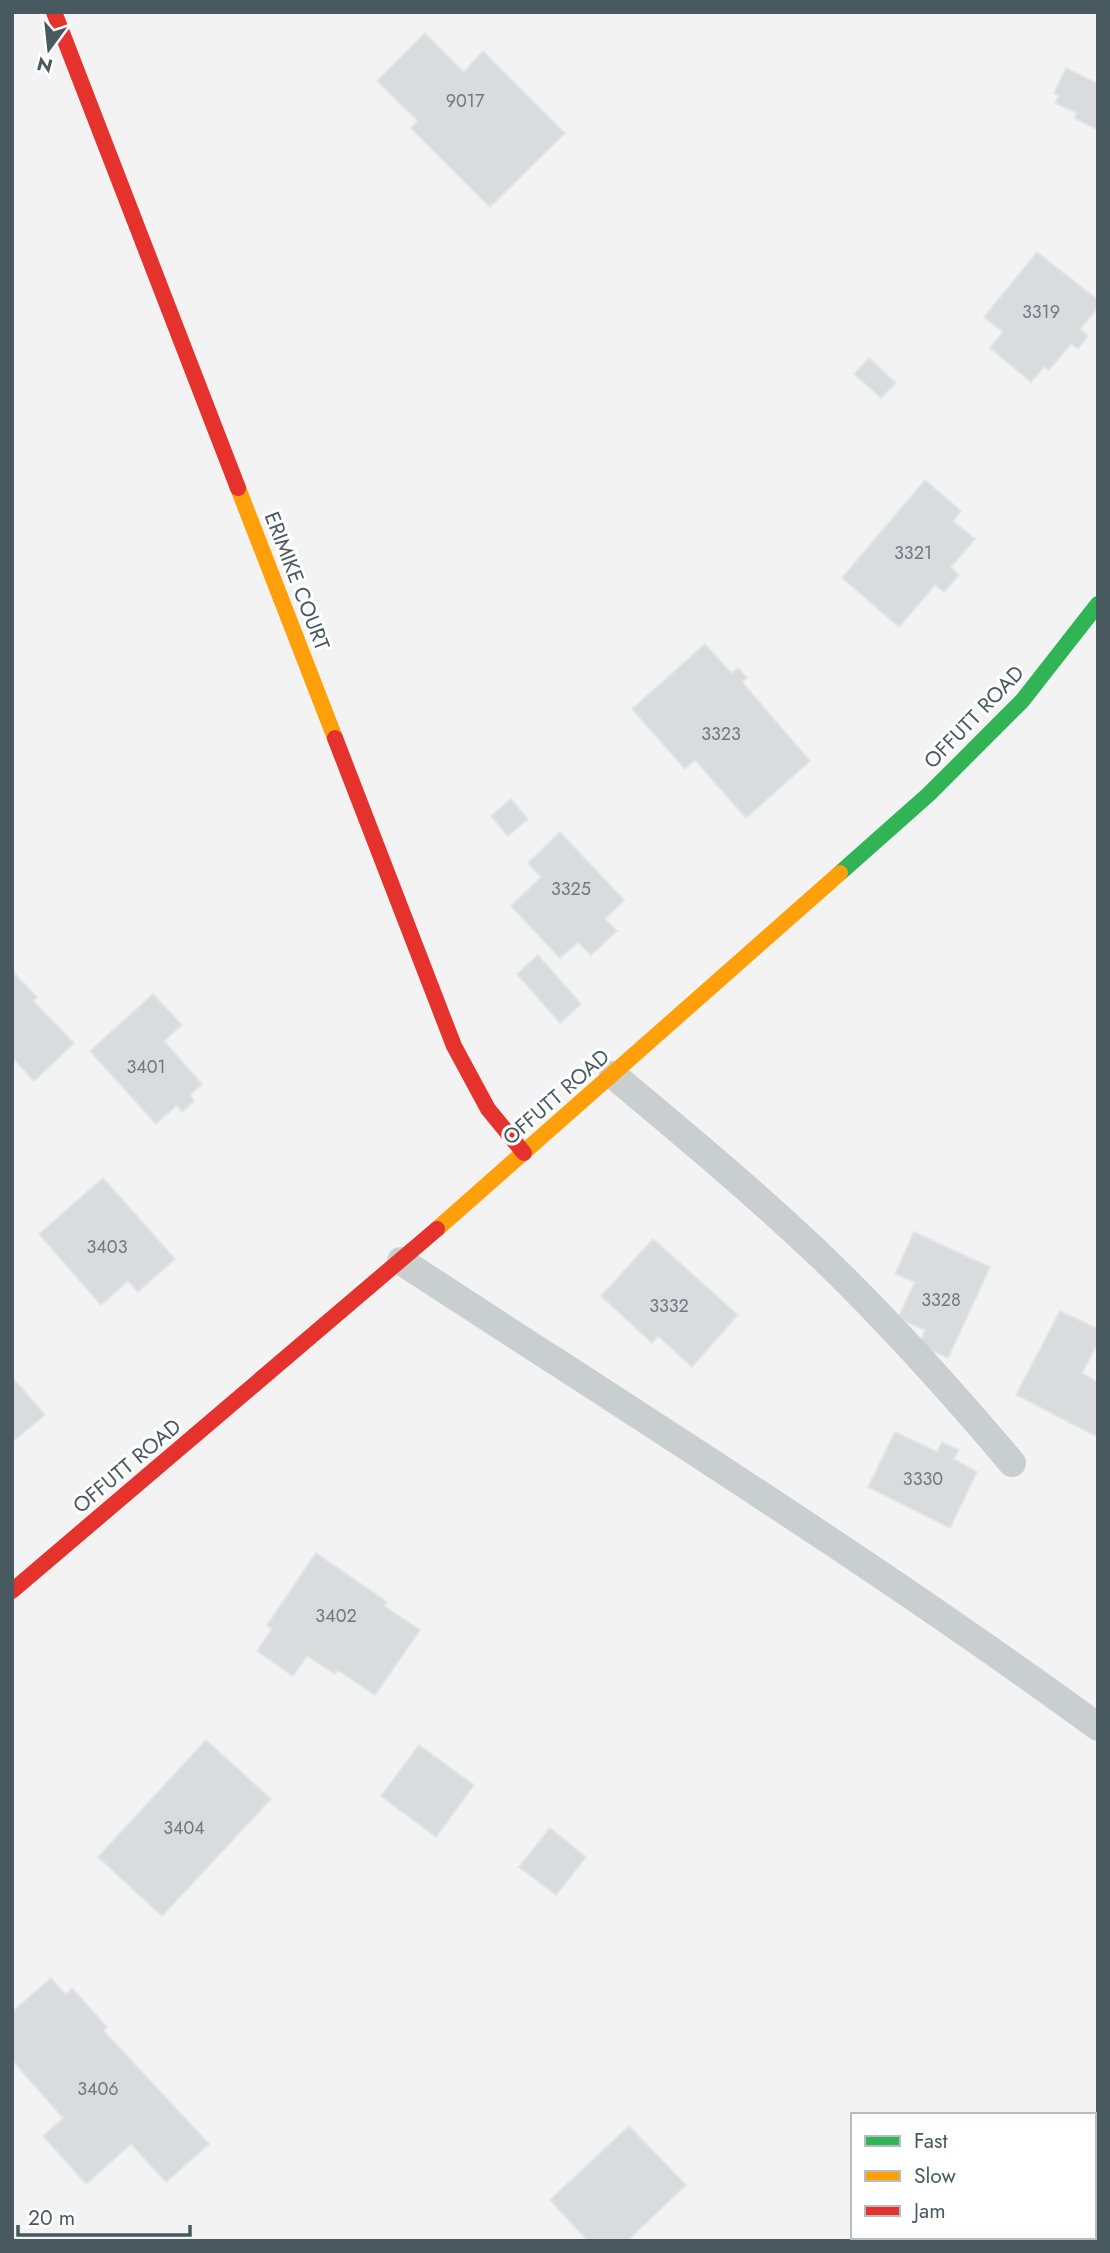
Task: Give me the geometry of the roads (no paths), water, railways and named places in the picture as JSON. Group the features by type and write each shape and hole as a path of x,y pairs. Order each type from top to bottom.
{"street":[{"name":"ERIMIKE COURT","path":"54,12 454,1046 488,1109 524,1153"},
{"name":"OFFUTT ROAD","path":"12,1591 401,1261 929,794 1022,701 1098,604"}],"lane":[{"path":"613,1075 706,1152 824,1260 945,1384 1012,1463"},
{"path":"401,1261 1018,1668 1098,1727"}]}
